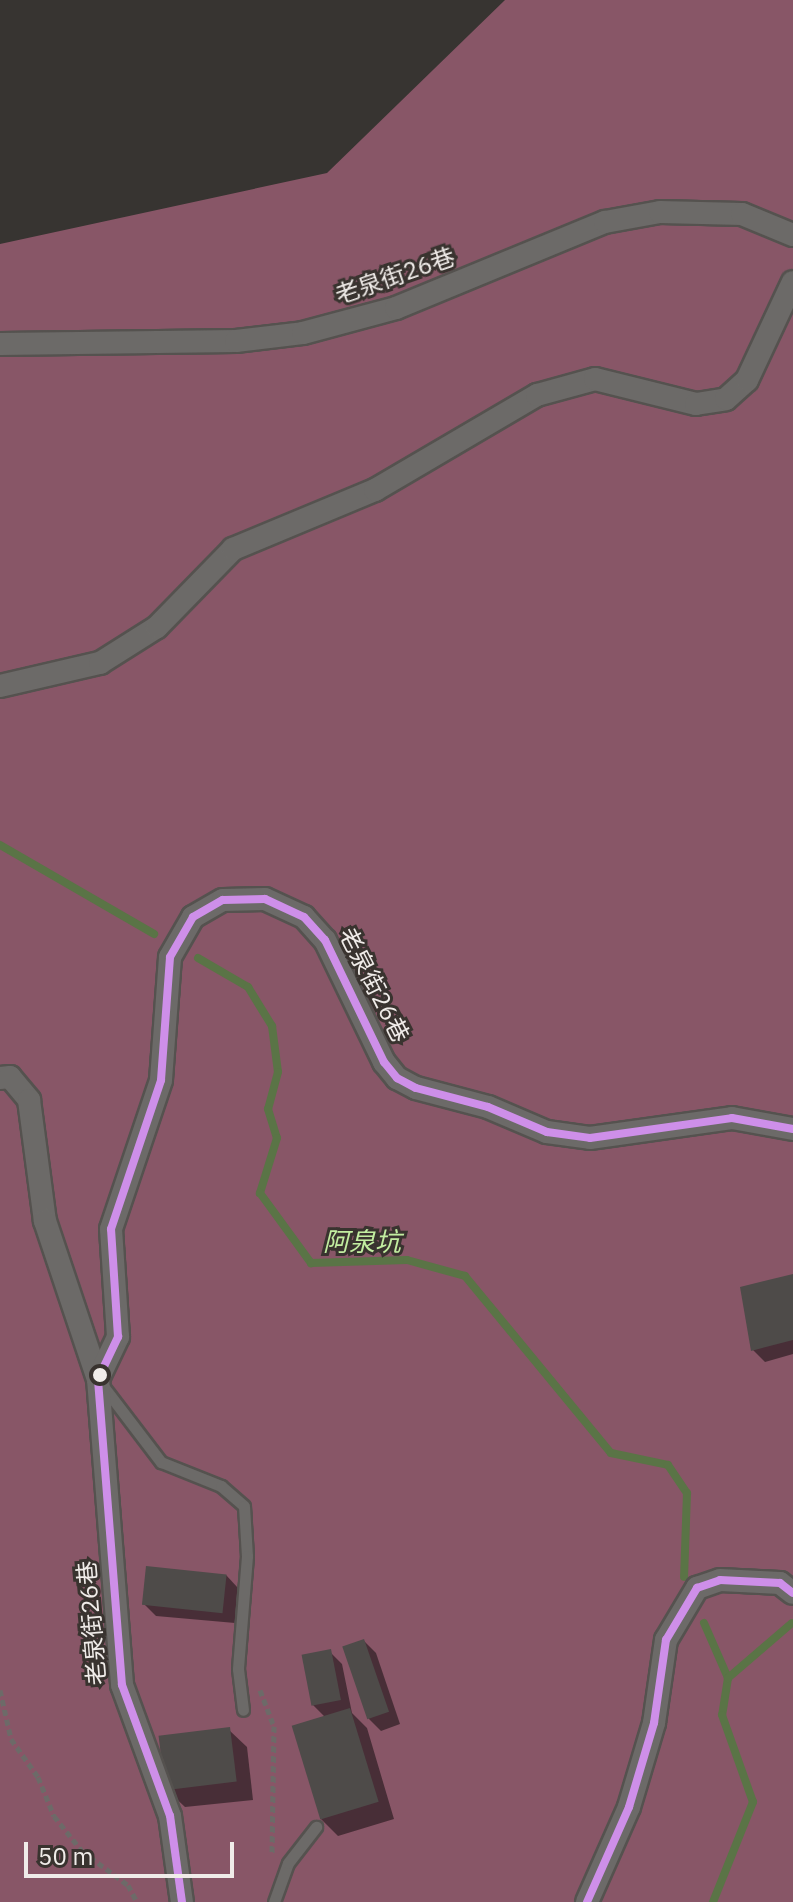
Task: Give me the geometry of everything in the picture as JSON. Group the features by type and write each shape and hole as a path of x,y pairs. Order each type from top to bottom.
{"street":[{"name":"老泉街26巷","path":"0,344 236,341 303,333 396,308 605,222 660,212 742,214 793,235"},
{"path":"0,686 100,663 157,627 233,549 375,490 537,395 595,379 696,404 726,399 747,380 793,282"},
{"name":"老泉街26巷","path":"98,1379 118,1337 111,1229 161,1080 170,957 193,917 223,900 265,899 304,917 325,940 384,1062 397,1078 416,1088 488,1107 547,1132 590,1138 732,1118 793,1129"},
{"name":"老泉街26巷","path":"0,1078 10,1077 29,1100 45,1221 98,1379 122,1685 170,1816 182,1902"},
{"path":"587,1902 629,1807 654,1723 666,1640 697,1588 735,1581 780,1583 793,1593"}],"lane":[{"path":"98,1379 161,1462 221,1486 244,1506 247,1556 238,1669 243,1710"},
{"path":"275,1898 288,1863 316,1827"}],"path":[{"path":"256,1684 274,1726 275,1898"},
{"path":"0,1690 11,1739 38,1777 54,1816 82,1851 128,1885 137,1902"}],"shaded area":[{"path":"505,0 793,0 793,1902 0,1902 0,244 327,173"}],"building":[{"path":"793,1274 793,1340 751,1351 740,1287"},
{"path":"146,1566 227,1574 222,1613 142,1605"},
{"path":"364,1639 389,1712 367,1719 342,1646"},
{"path":"331,1649 341,1700 311,1706 302,1655"},
{"path":"350,1708 379,1802 320,1820 292,1726"},
{"path":"230,1727 237,1782 165,1790 159,1736"}],"waterway":[{"name":"阿泉坑","path":"0,845 154,934"},
{"name":"阿泉坑","path":"198,958 248,987 272,1026 278,1072 268,1109 277,1138 260,1193 311,1263 407,1260 465,1276 611,1453 668,1465 687,1493 684,1577"},
{"name":"阿泉坑","path":"704,1623 728,1678 722,1715 753,1802 713,1902"},
{"path":"728,1678 792,1623"}],"transit line":[{"path":"182,1902 170,1816 122,1685 98,1379 118,1337 111,1229 161,1080 170,957 193,917 223,900 265,899 304,917 325,940 384,1062 397,1078 416,1088 488,1107 547,1132 590,1138 732,1118 793,1129"},
{"path":"587,1902 629,1807 654,1723 666,1640 697,1588 720,1580 780,1583 793,1593"}]}
